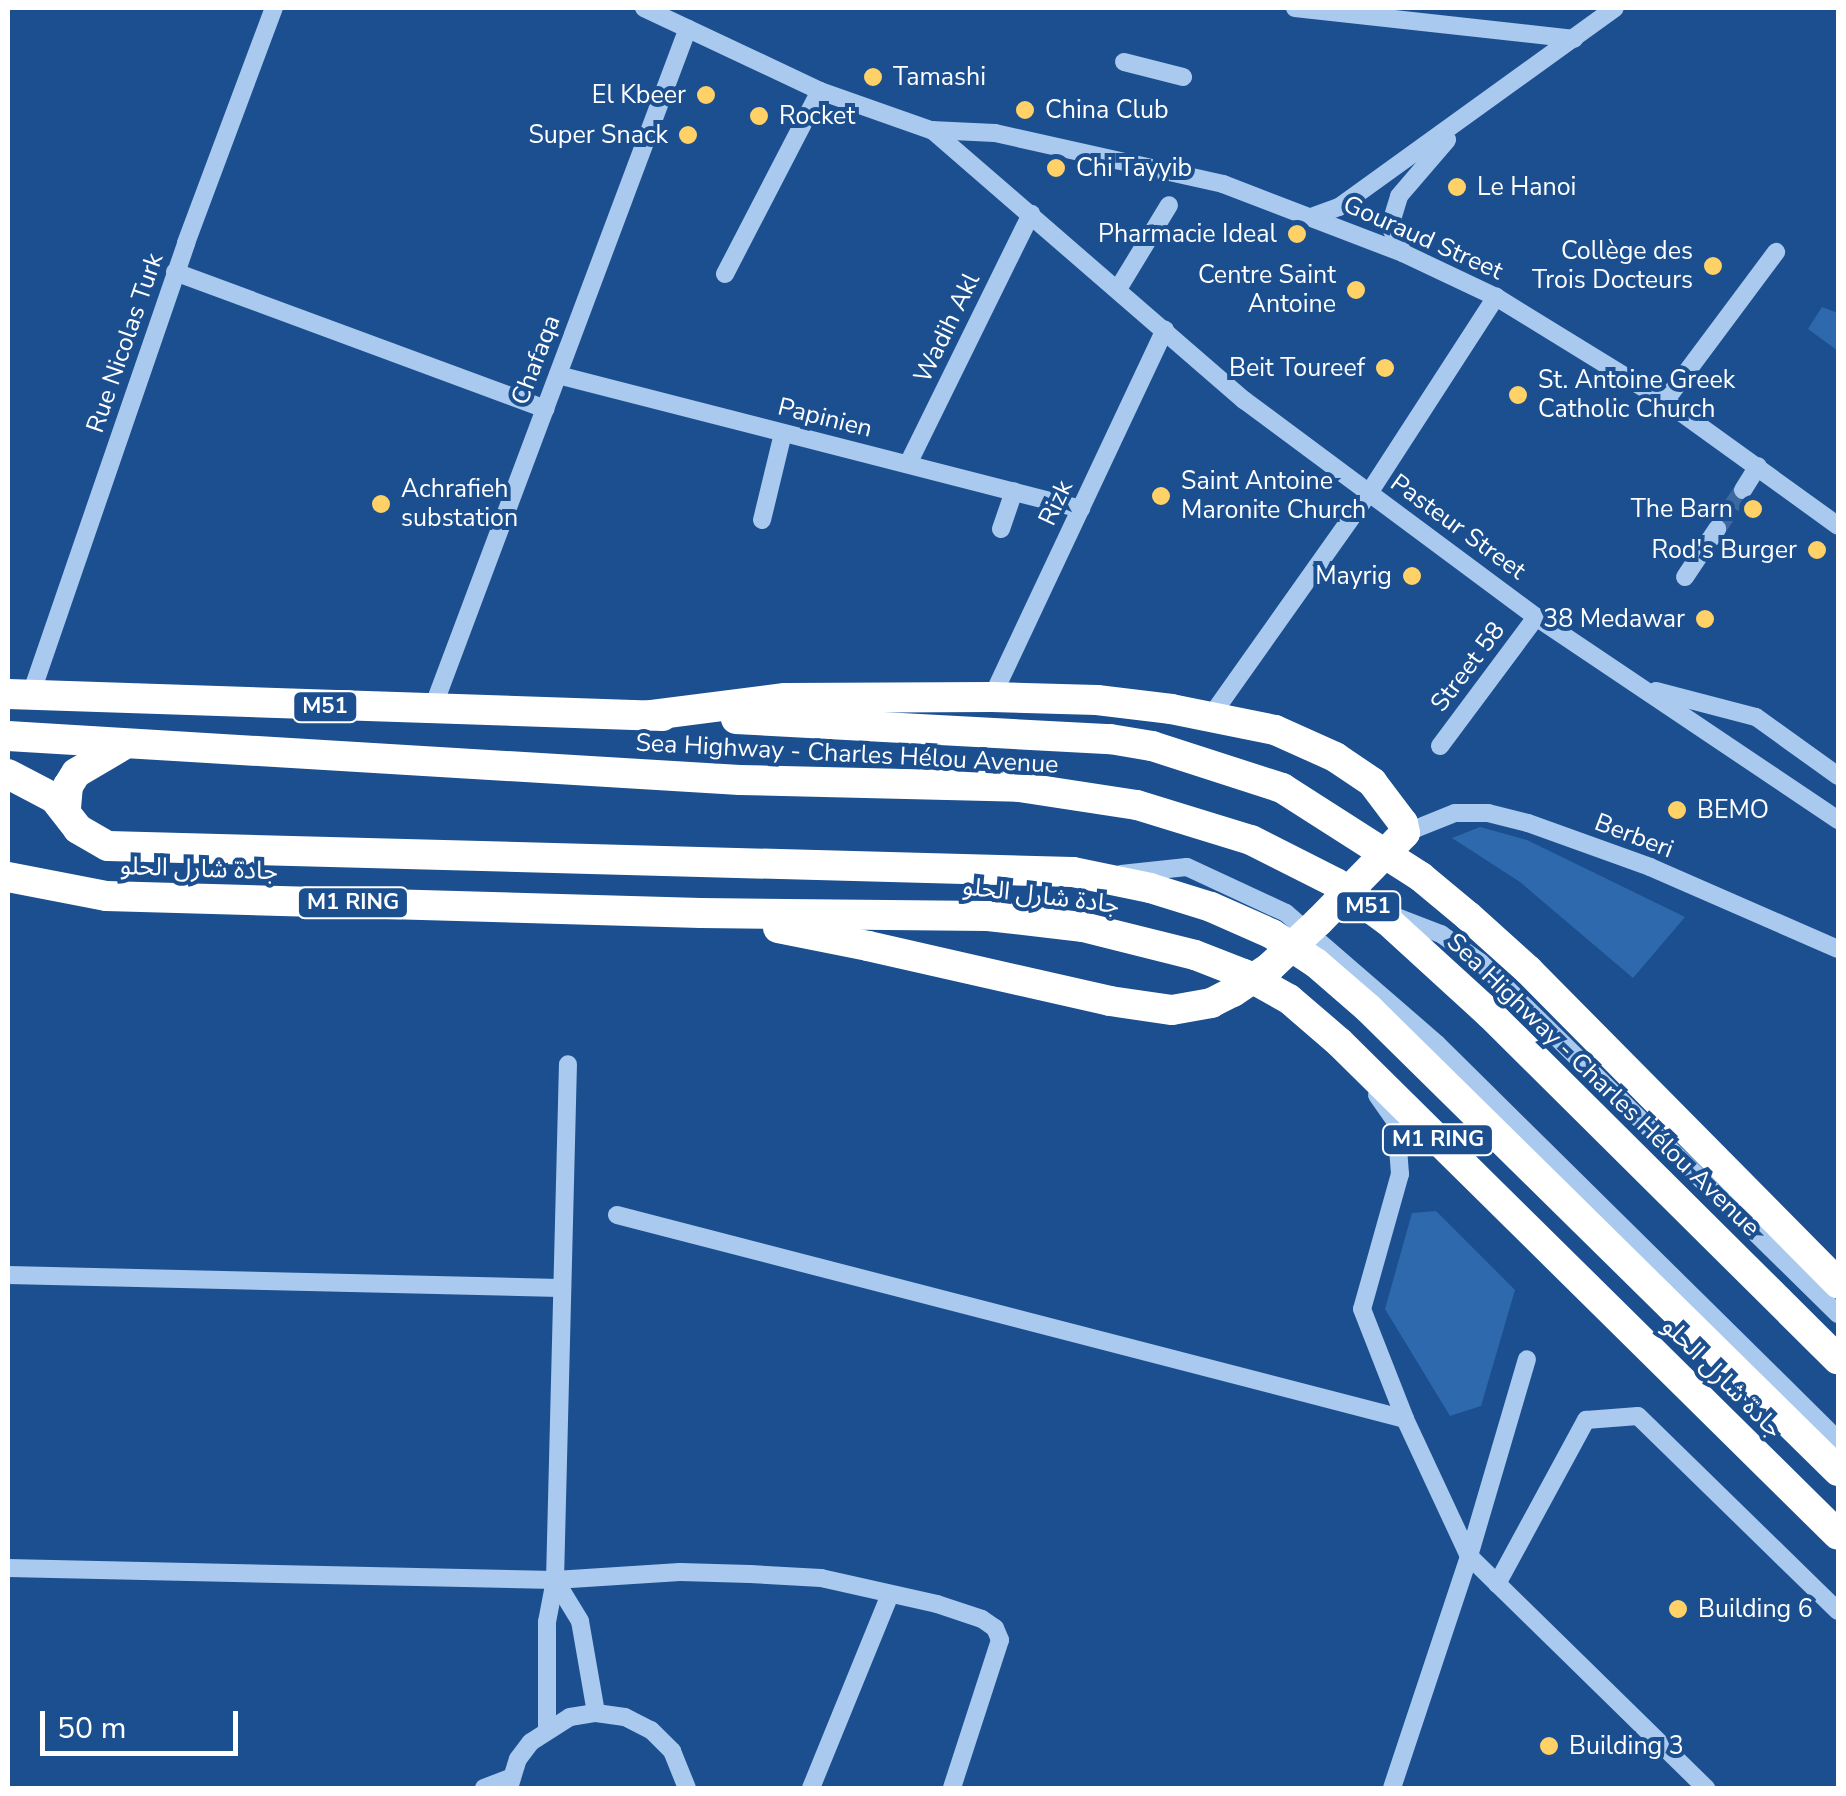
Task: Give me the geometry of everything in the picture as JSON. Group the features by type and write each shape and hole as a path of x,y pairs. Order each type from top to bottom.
{"highway":[{"name":"Sea Highway - Charles Hélou Avenue","path":"19,695 998,729 1152,746 1282,788 1422,878 1468,916 1528,970 1838,1283"},
{"path":"644,716 785,698 992,696 1097,700 1211,716 1274,730 1335,757 1372,782 1393,804 1405,834 1270,968 1212,1003 1172,1010 1110,1001 701,913"},
{"name":"Sea Highway - Charles Hélou Avenue","path":"8,736 123,746 740,780 1019,788 1138,805 1251,840 1336,883 1388,921 1490,1014 1838,1359"},
{"path":"66,808 68,786 76,773 123,746"},
{"name":"جادة شارل الحلو","path":"8,774 38,787 66,808 78,829 91,840 124,848 1073,872 1211,907 1272,934 1316,963 1368,1008 1838,1471"},
{"name":"جادة شارل الحلو","path":"8,878 106,896 701,913 988,916 1083,927 1156,943 1244,974 1289,1000 1339,1042 1838,1535"}],"street":[{"name":"Rue Nicolas Turk","path":"19,695 274,8"},
{"path":"644,8 820,91 931,130"},
{"path":"1295,8 1574,39"},
{"path":"1314,216 1338,207 1463,121 1614,8"},
{"name":"Chafaqa","path":"432,710 688,28"},
{"path":"1124,62 1182,76"},
{"path":"726,274 820,91"},
{"path":"1403,253 1390,226 1399,196 1463,121"},
{"name":"Gouraud Street","path":"931,130 995,134 1223,184 1403,253 1496,297 1665,401 1838,526"},
{"name":"Pasteur Street","path":"931,130 1244,400 1536,616 1838,820"},
{"path":"978,168 975,148 995,134"},
{"path":"1118,289 1168,205"},
{"name":"Wadih Akl","path":"908,464 1031,214"},
{"path":"1665,401 1776,252"},
{"path":"175,272 545,409"},
{"path":"1211,716 1369,493 1496,297"},
{"name":"Rizk","path":"992,696 1165,330"},
{"name":"Papinien","path":"558,376 1080,509"},
{"path":"762,520 784,433"},
{"path":"1743,490 1758,466"},
{"path":"1001,528 1014,492"},
{"path":"1685,576 1717,529"},
{"name":"Street 58","path":"1440,746 1536,616"},
{"path":"1641,687 1756,716 1838,776"},
{"name":"Berberi","path":"1405,834 1456,813 1506,817 1650,867 1838,949"},
{"path":"1096,877 1187,866 1286,913 1437,1044 1838,1440"},
{"path":"1318,922 1350,911 1378,911 1426,926 1465,950 1838,1314"},
{"path":"1339,1042 1396,1122 1400,1174 1362,1309 1405,1419 1469,1556 1706,1788"},
{"path":"547,1728 546,1622 555,1580 568,1064"},
{"path":"617,1215 1405,1419"},
{"path":"8,1276 560,1288"},
{"path":"1392,1788 1469,1556 1527,1358"},
{"path":"1497,1584 1586,1420 1638,1416 1838,1611"},
{"path":"8,1568 555,1580 680,1572 750,1574 821,1578 890,1594 982,1619 995,1628 1000,1640 952,1788"},
{"path":"555,1580 580,1621 596,1713"},
{"path":"812,1788 890,1594"},
{"path":"484,1788 509,1783 531,1742 547,1728 570,1717 596,1713 624,1717 652,1730 672,1751 687,1788"}],"shaded area":[{"path":"1822,307 1838,313 1838,351 1808,329"},
{"path":"1480,827 1527,840 1685,917 1633,978 1520,882 1452,838"},
{"path":"1436,1211 1515,1290 1481,1406 1450,1416 1385,1309 1412,1213"}],"tunnel":[{"path":"1717,529 1743,490"}],"place":[{"name":"Tamashi","path":"873,77"},
{"name":"El Kbeer","path":"706,95"},
{"name":"China Club","path":"1025,110"},
{"name":"Rocket","path":"759,116"},
{"name":"Super Snack","path":"688,135"},
{"name":"Chi Tayyib","path":"1056,168"},
{"name":"Le Hanoi","path":"1457,187"},
{"name":"Pharmacie Ideal","path":"1297,234"},
{"name":"Collège des Trois Docteurs","path":"1713,266"},
{"name":"Centre Saint Antoine","path":"1356,290"},
{"name":"Beit Toureef","path":"1385,368"},
{"name":"St. Antoine Greek Catholic Church","path":"1518,395"},
{"name":"Saint Antoine Maronite Church","path":"1161,496"},
{"name":"Achrafieh substation","path":"381,504"},
{"name":"The Barn","path":"1753,509"},
{"name":"Rod's Burger","path":"1817,550"},
{"name":"Mayrig","path":"1412,576"},
{"name":"38 Medawar","path":"1705,619"},
{"name":"BEMO","path":"1677,810"},
{"name":"Building 6","path":"1678,1609"},
{"name":"Building 3","path":"1549,1746"}]}
